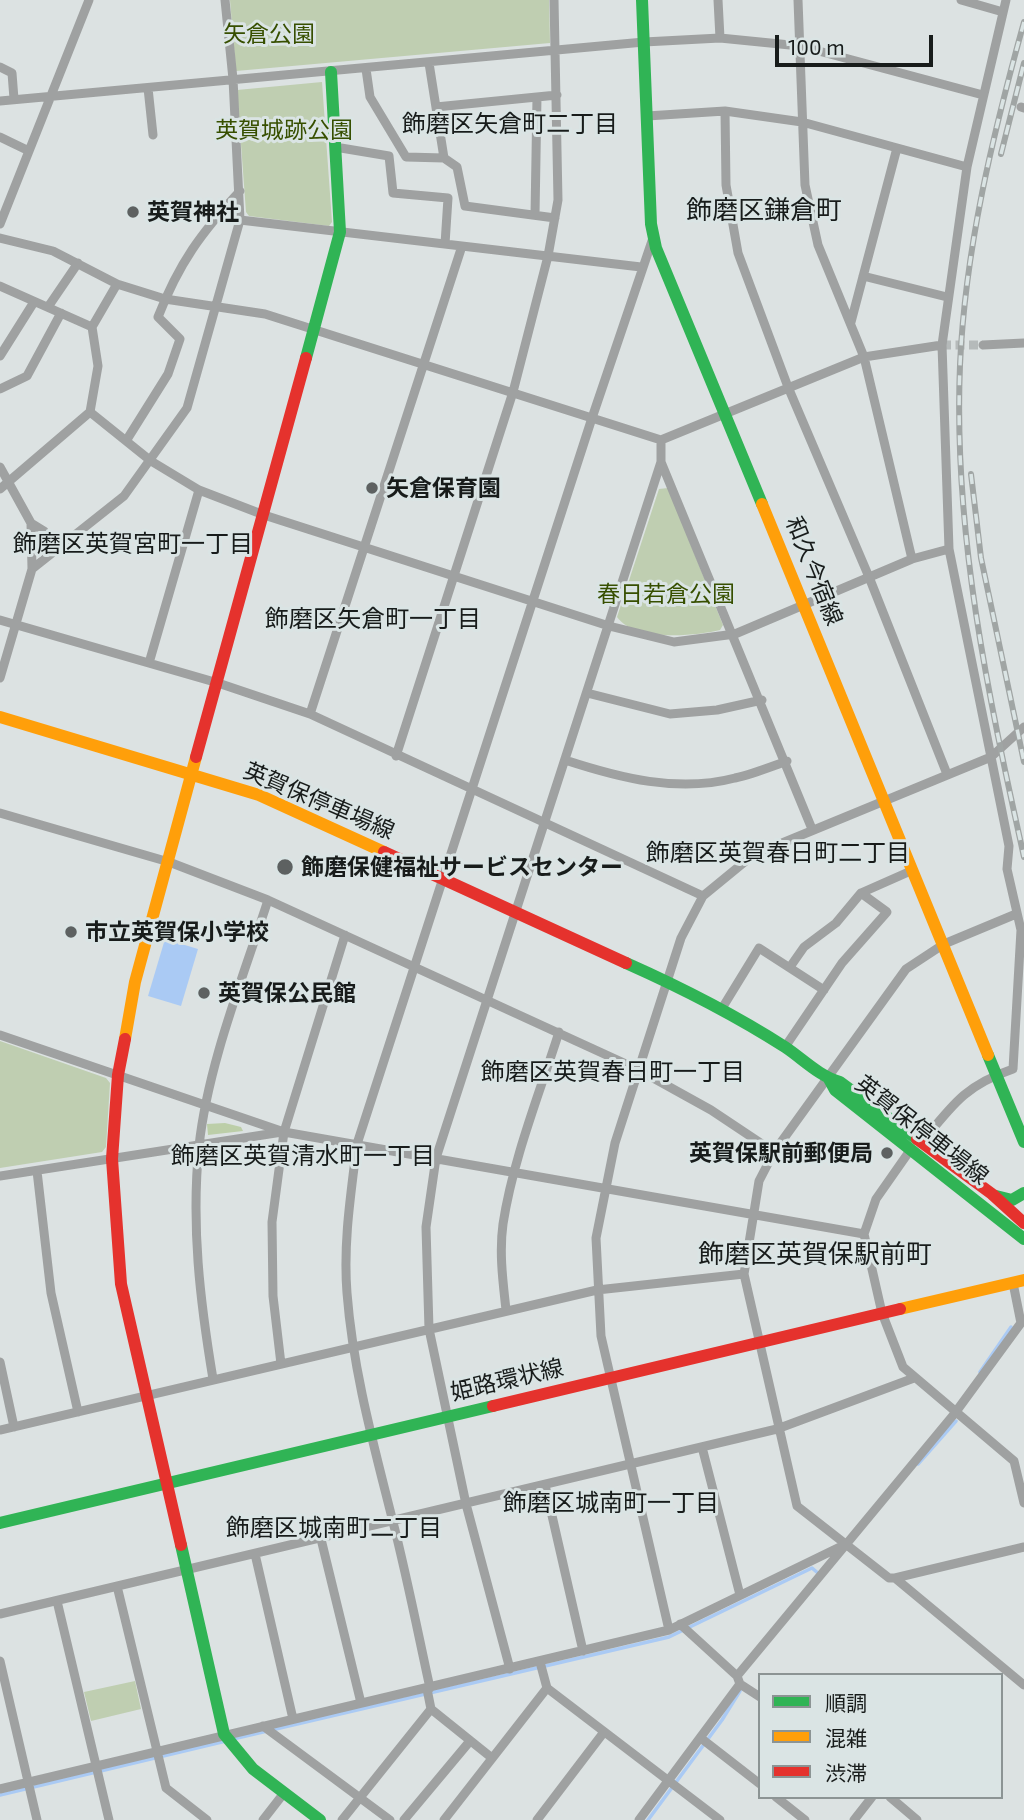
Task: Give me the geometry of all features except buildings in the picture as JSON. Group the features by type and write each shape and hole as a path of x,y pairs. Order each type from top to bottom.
{"main road":[{"name":"和久今宿線","path":"642,0 653,238 886,800 1024,1142"},
{"path":"320,1820 253,1769 224,1734 121,1284 112,1158 118,1075 135,982 340,232 331,72"},
{"name":"英賀保停車場線","path":"0,717 192,772 259,795 666,981 785,1047 829,1079 840,1082 992,1194 1024,1223"},
{"name":"英賀保停車場線","path":"829,1079 835,1090 1024,1239"},
{"path":"992,1194 1012,1200 1024,1193"},
{"name":"姫路環状線","path":"0,1523 1018,1281"}],"street":[{"path":"0,224 89,0"},
{"path":"32,569 124,496 187,408 240,220 233,79 225,0"},
{"path":"396,755 513,392 548,256 558,200 554,0"},
{"path":"718,0 720,38"},
{"path":"798,0 805,185 818,245 864,357 912,559"},
{"path":"961,0 1003,12"},
{"path":"923,1142 957,1100 979,1082 1013,1069 1021,930 1007,869 1009,846 949,549 942,345 967,167 1006,0"},
{"path":"0,101 644,42 720,38 800,46 983,95"},
{"path":"429,63 444,158"},
{"path":"0,67 12,74 14,99"},
{"path":"366,69 370,97 406,157 444,158 457,167 465,206 555,218"},
{"path":"148,88 153,135"},
{"path":"436,107 557,95"},
{"path":"534,215 537,97"},
{"path":"647,116 725,111 802,121 967,167"},
{"path":"725,111 726,185 738,253 788,387 869,577 947,774"},
{"path":"0,137 29,151"},
{"path":"335,147 389,156 393,193 448,198 445,244"},
{"path":"850,323 897,148"},
{"path":"126,441 168,374 180,339 158,317 173,278 206,227 240,191"},
{"path":"240,220 641,267"},
{"path":"0,238 53,251 117,284 165,299 218,305 314,328 661,440 864,357 942,345"},
{"path":"342,1820 431,1709 429,1688 393,1522 370,1435 346,1291 347,1222 358,1144 641,267 653,238"},
{"path":"310,714 462,246"},
{"path":"48,307 78,264"},
{"path":"863,276 947,297"},
{"path":"0,489 90,412 98,366 92,327 117,284"},
{"path":"0,286 92,327"},
{"path":"0,356 34,302"},
{"path":"0,389 27,376 61,313"},
{"path":"983,345 1024,343"},
{"path":"90,412 151,461 199,490 365,549 609,625 674,642 734,634 912,559 949,549"},
{"path":"510,1669 466,1504 429,1329 426,1227 436,1158 661,462 661,440"},
{"path":"661,462 787,761 812,829"},
{"path":"0,467 31,523 32,569 0,678"},
{"path":"149,663 199,490"},
{"path":"31,523 44,531 57,550"},
{"path":"0,620 218,683 310,714 703,896"},
{"path":"587,693 670,714 717,710 762,701"},
{"path":"669,1630 609,1378 597,1290 596,1238 605,1188 637,1069 681,938 703,896 753,855 991,757 1024,727"},
{"path":"565,760 619,777 683,784 734,779 787,761"},
{"path":"0,813 169,862 268,900 637,1069 712,1110 774,1152"},
{"path":"790,967 804,947 835,923 861,893 913,870"},
{"path":"785,1047 842,962 887,912 861,893"},
{"path":"214,1379 200,1301 195,1229 200,1144 206,1106 229,1021 268,900"},
{"path":"1016,914 944,944 906,969 774,1152 759,1181 744,1274 777,1429 797,1506 889,1578 1024,1547"},
{"path":"281,1364 273,1296 272,1222 284,1132 345,935"},
{"path":"721,1010 759,948 824,990"},
{"path":"506,1310 501,1269 503,1226 514,1172 559,1032"},
{"path":"0,1035 284,1132 864,1234"},
{"path":"0,1176 284,1132"},
{"path":"911,1149 876,1199 864,1234 882,1313 894,1350 914,1378 955,1413 1019,1460 1024,1503"},
{"path":"37,1171 51,1293 78,1412"},
{"path":"0,1430 597,1290 744,1274"},
{"path":"639,1820 702,1739 738,1680 844,1545 955,1413 1021,1322 1018,1281"},
{"path":"0,1362 14,1427"},
{"path":"0,1614 777,1429 914,1378"},
{"path":"702,1447 740,1595"},
{"path":"545,1485 583,1651"},
{"path":"321,1539 362,1703"},
{"path":"0,1789 669,1630 844,1545"},
{"path":"255,1554 293,1719"},
{"path":"895,1578 1024,1685"},
{"path":"117,1586 166,1788 207,1820"},
{"path":"58,1601 109,1820"},
{"path":"680,1625 758,1695"},
{"path":"0,1661 37,1820"},
{"path":"540,1662 547,1688 720,1820"},
{"path":"444,1820 547,1688"},
{"path":"431,1709 492,1758"},
{"path":"263,1726 390,1820"},
{"path":"537,1820 604,1732"},
{"path":"702,1739 758,1782"},
{"path":"404,1820 470,1741"},
{"path":"263,1820 284,1793"},
{"path":"779,1799 805,1820"},
{"path":"855,1820 871,1799"},
{"path":"892,1799 917,1820"}],"green space":[{"name":"矢倉公園","path":"230,0 549,0 550,43 236,71"},
{"name":"英賀城跡公園","path":"322,82 332,222 329,226 249,216 246,212 237,90"},
{"name":"春日若倉公園","path":"668,488 723,625 720,630 681,635 651,634 626,625 617,617 659,489"},
{"path":"0,1041 106,1078 110,1083 106,1147 102,1152 0,1168"},
{"path":"225,1123 241,1127 243,1131 208,1135 207,1124"},
{"path":"135,1681 141,1709 91,1721 84,1692"}],"water":[{"path":"165,939 198,949 181,1006 148,996"}],"waterway":[{"path":"980,1372 1011,1327"},
{"path":"918,1464 956,1421"},
{"path":"233,1739 669,1637 812,1568 819,1574"},
{"path":"648,1820 722,1720 740,1691"},
{"path":"0,1795 226,1741"}],"tunnel":[{"path":"942,345 983,345"}],"railway":[{"path":"1024,22 991,149 974,235 963,322 959,427 962,490 976,613 1024,857"},
{"path":"1001,154 1024,63"},
{"path":"971,474 981,558 1024,762"}],"traffic: fast":[{"path":"642,0 651,224 656,248 762,504"},
{"path":"306,358 340,232 331,72"},
{"path":"626,963 707,1002 766,1035 818,1071 840,1082 917,1139"},
{"path":"988,1055 1024,1142"},
{"path":"829,1079 835,1090 1024,1239"},
{"path":"996,1196 1012,1200 1024,1193"},
{"path":"0,1523 493,1406"},
{"path":"181,1545 224,1734 253,1769 320,1820"}],"traffic: slow":[{"path":"762,504 988,1055"},
{"path":"0,717 259,795 384,852"},
{"path":"125,1039 135,982 196,757"},
{"path":"900,1309 1024,1280"}],"traffic: jam":[{"path":"196,757 306,358"},
{"path":"384,852 626,963"},
{"path":"125,1039 118,1075 112,1159 121,1284 181,1545"},
{"path":"917,1139 992,1194 1024,1223"},
{"path":"493,1406 900,1309"}],"place":[{"name":"英賀神社","path":"133,212"},
{"name":"矢倉保育園","path":"372,488"},
{"name":"飾磨保健福祉サービスセンター","path":"285,867"},
{"name":"市立英賀保小学校","path":"71,932"},
{"name":"英賀保公民館","path":"204,993"},
{"name":"英賀保駅前郵便局","path":"887,1153"}],"district":[{"name":"飾磨区矢倉町二丁目","path":"510,124"},
{"name":"飾磨区鎌倉町","path":"764,210"},
{"name":"飾磨区英賀宮町一丁目","path":"133,544"},
{"name":"飾磨区矢倉町一丁目","path":"373,619"},
{"name":"飾磨区英賀春日町二丁目","path":"778,853"},
{"name":"飾磨区英賀春日町一丁目","path":"613,1072"},
{"name":"飾磨区英賀清水町一丁目","path":"303,1156"},
{"name":"飾磨区英賀保駅前町","path":"815,1254"},
{"name":"飾磨区城南町一丁目","path":"611,1503"},
{"name":"飾磨区城南町二丁目","path":"334,1528"}]}
